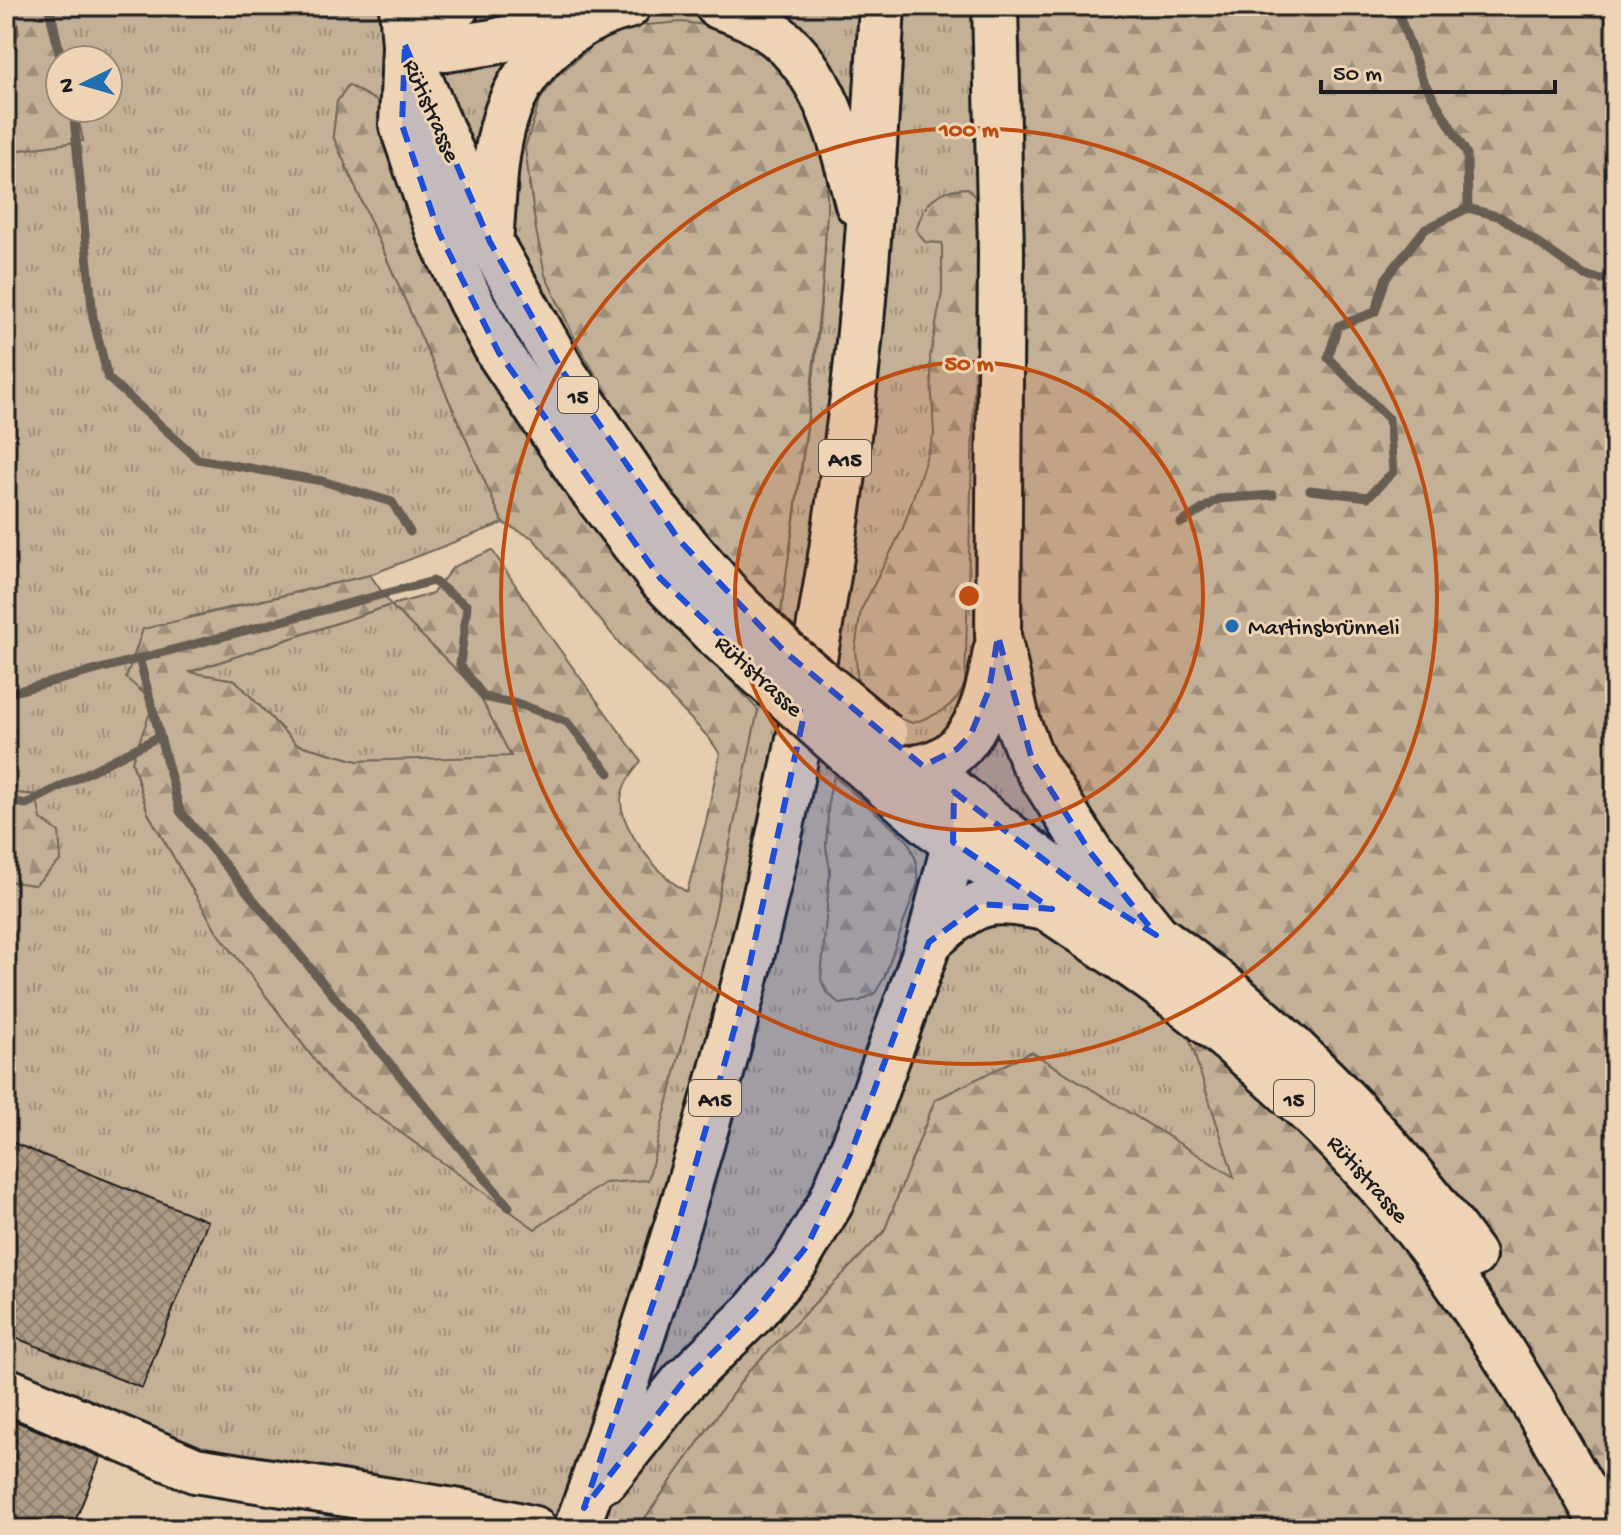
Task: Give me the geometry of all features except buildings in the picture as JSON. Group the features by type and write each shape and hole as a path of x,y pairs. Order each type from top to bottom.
{"main road":[{"path":"399,19 432,18 457,6"},
{"path":"718,6 774,33 799,58 820,86 838,127 867,236"},
{"name":"A15","path":"580,1519 671,1250 735,1028 770,887 828,577 850,421 867,236 882,6"},
{"path":"580,1519 683,1382 754,1312 795,1263 816,1230 862,1126 929,942 953,842 937,762 957,749 971,734 981,716 989,690 998,636 1001,251 995,6"},
{"path":"399,19 446,49 493,42 616,10"},
{"path":"490,242 498,152 505,116 527,72 560,38 616,10"},
{"name":"Rütistrasse","path":"399,19 490,242 563,372 679,540 722,616"},
{"name":"Rütistrasse","path":"399,19 402,125 439,233 471,302 499,353 586,482 660,578 785,652 872,758 953,842 1052,909 1210,1024 1342,1145 1446,1269 1493,1335 1605,1529"},
{"path":"998,636 1018,724 1032,760 1090,852 1156,935"},
{"name":"Rütistrasse","path":"872,758 938,779 1088,893 1156,935 1245,1006 1328,1081 1406,1169 1467,1246 1515,1314 1567,1397 1615,1484"},
{"path":"929,942 964,912 981,904 999,902 1052,909"},
{"path":"6,1390 195,1470 534,1529"}],"highlighted area":[{"path":"405,45 490,242 563,372 679,540 785,652 923,766 957,749 971,734 989,690 998,636 1032,760 1090,852 1156,935 1088,893 954,792 953,842 1052,909 981,904 929,942 848,1161 807,1246 754,1312 683,1382 584,1508 671,1250 739,1013 804,715 660,578 499,353 439,233 402,125"}],"green space":[{"path":"6,6 14,6 19,33 6,53"},
{"path":"14,6 53,6 61,44 44,44 44,124 79,124 83,141 6,152 6,53 19,33"},
{"path":"53,6 995,6 1156,935 1235,1178 1031,1052 935,1100 884,1232 748,1372 641,1524 646,1529 461,1529 195,1470 6,1390 6,881 35,885 40,819 36,795 6,792 6,152 83,141 79,124 124,124 124,44 61,44","holes":["624,27 827,163 818,334 780,617 703,542 626,426 577,343 546,275 529,184 557,76 598,41","349,85 619,558 758,710 604,1183 535,1228 333,1084 216,930 148,813 132,762 189,617 370,575 503,523 333,136 337,102"]},
{"path":"995,6 1615,6 1615,1529 646,1529 641,1524 748,1372 884,1232 935,1100 1031,1052 1234,1177 1156,935 1018,724"},
{"path":"682,22 712,26 738,35 763,49 804,98 827,163 823,279 807,425 780,618 703,542 626,426 577,343 545,275 536,230 525,148 540,100 557,76 598,41 624,27"},
{"path":"348,85 377,101 619,558 758,710 715,914 648,1180 604,1183 535,1229 333,1084 216,930 148,813 132,761 154,702 126,678 143,629 370,575 391,605 432,594 453,567 492,550 544,628 641,761 623,790 623,813 635,840 645,853 666,876 687,892 720,754 709,738 625,650 533,538 503,523 333,136 337,102","holes":["391,605 476,689 511,756 357,761 296,744 235,680 189,672"]},
{"path":"968,188 980,204 965,683 951,704 937,714 912,723 893,716 858,682 855,649 861,610 903,528 934,434 930,357 942,292 942,243 925,242 916,230 934,198 948,191"},
{"path":"391,605 476,689 512,757 357,761 296,744 235,680 187,673"},
{"path":"834,776 908,841 916,860 918,882 884,978 875,993 860,1001 840,1004 826,992 821,979 830,870 826,846 829,796"},
{"path":"6,792 36,795 41,819 59,832 61,860 35,885 6,881"}],"waterway":[{"path":"48,6 57,44"},
{"path":"1396,6 1422,79 1467,154 1468,208"},
{"path":"75,124 93,318 108,378 198,459 322,481 392,502 410,532"},
{"path":"1310,490 1368,497 1393,472 1389,419 1328,358 1338,326 1375,312 1386,278 1424,230 1468,208 1501,217 1585,276 1601,279 1615,277"},
{"path":"1181,523 1218,499 1273,495"},
{"path":"6,694 433,581 467,606 460,665 484,697 522,705 567,722 609,773"},
{"path":"139,658 180,811 509,1207"},
{"path":"6,800 26,804 160,736"}],"place":[{"name":"Martinsbrünneli","path":"1232,626"}]}
